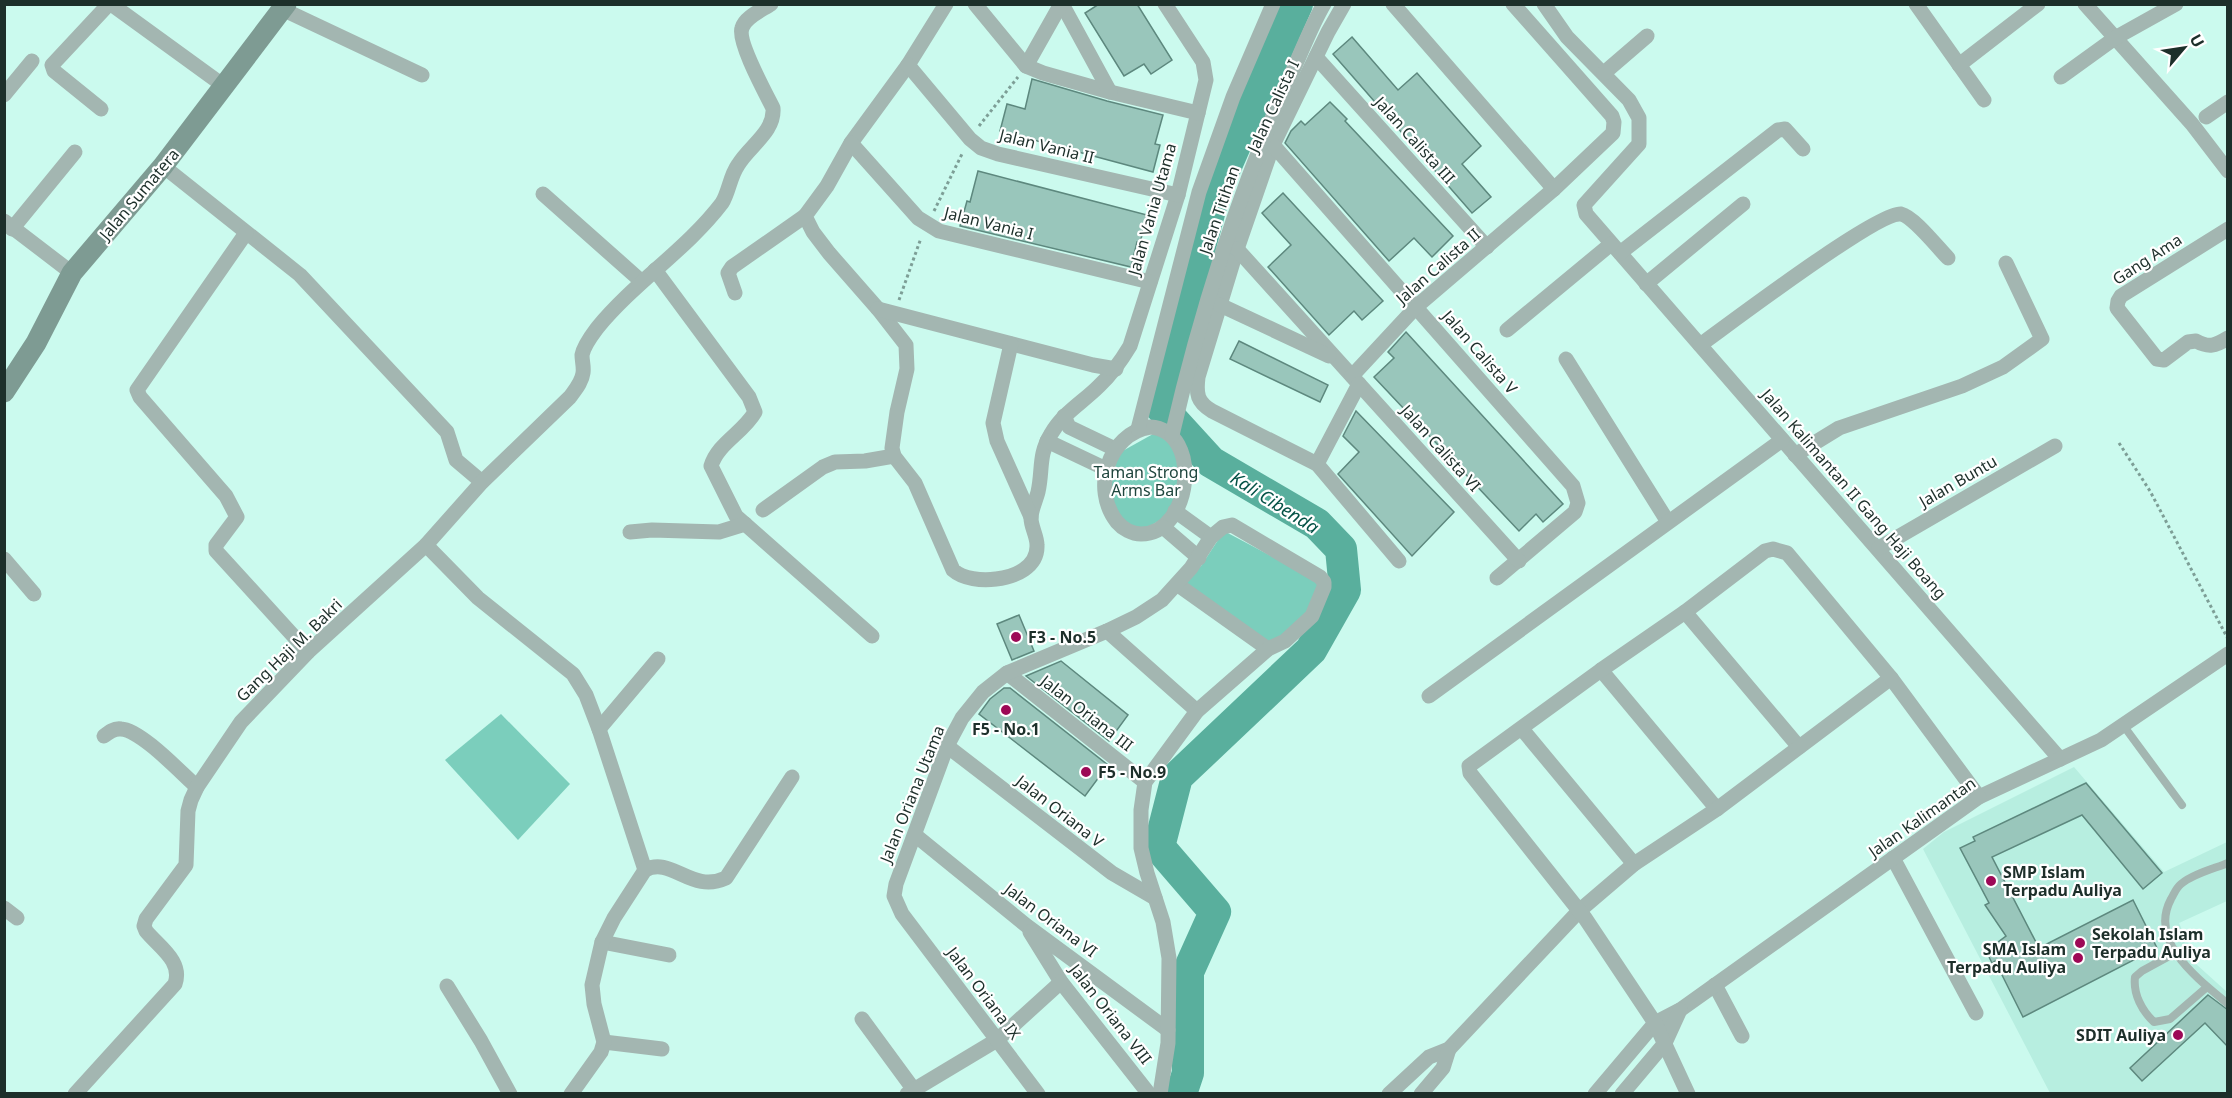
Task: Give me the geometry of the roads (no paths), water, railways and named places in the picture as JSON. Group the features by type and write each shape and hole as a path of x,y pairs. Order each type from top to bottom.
{"street":[{"path":"101,109 54,71 52,65 110,4 224,86"},
{"name":"Gang Haji M. Bakri","path":"75,1094 175,984 177,969 173,960 144,926 146,919 186,865 188,811 197,787 241,722 308,652 426,545 482,482 570,397 583,374 582,354 588,340 641,281 708,219 724,200 737,165 768,129 774,118 773,108 742,42 741,29 746,21 771,4"},
{"path":"735,293 728,273 732,267 805,216 827,186 851,143 908,65 946,4"},
{"path":"975,4 1026,66 1110,92 1198,113"},
{"path":"1026,66 1062,4"},
{"path":"1062,4 1110,92"},
{"name":"Jalan Vania Utama","path":"1031,517 1040,485 1042,452 1047,441 1064,416 1116,369 1130,346 1178,195 1206,80 1204,66 1199,56 1165,4"},
{"name":"Jalan Titihan","path":"1138,429 1199,192 1233,97 1273,4"},
{"name":"Jalan Titihan","path":"1172,435 1227,236 1274,114 1324,4"},
{"name":"Jalan Calista I","path":"1317,464 1202,405 1198,399 1198,377 1237,249 1273,145 1344,4"},
{"path":"1393,4 1554,189"},
{"name":"Jalan Calista II","path":"1317,464 1355,380 1417,306 1554,189 1613,133 1615,128 1612,116 1513,4"},
{"path":"1544,4 1567,37 1604,73 1647,36"},
{"path":"1916,4 1984,100"},
{"path":"1959,65 2038,4"},
{"path":"2085,4 2192,124 2228,171"},
{"path":"2061,77 2115,38 2176,4"},
{"path":"284,7 422,75"},
{"name":"Jalan Sumatera","path":"6,387 53,312 72,273 163,166 284,7"},
{"name":"Jalan Calista III","path":"1316,57 1487,247"},
{"path":"4,95 32,61"},
{"name":"Jalan Vania II","path":"908,65 970,139 981,148 998,154 1178,195"},
{"name":"Jalan Kalimantan II Gang Haji Boang","path":"1604,73 1629,100 1639,118 1641,132 1639,144 1584,205 1586,214 2060,759"},
{"path":"2206,117 2228,102"},
{"path":"1508,330 1615,249 1739,163 1778,130 1785,129 1803,149"},
{"name":"Jalan Vania I","path":"851,143 918,218 939,231 1150,282"},
{"name":"Jalan Calista V","path":"1273,145 1573,486 1578,503 1575,512 1497,578"},
{"path":"72,273 8,225 75,152"},
{"path":"163,166 300,275 447,432 456,460 482,482"},
{"path":"543,194 641,281"},
{"path":"1646,284 1743,204"},
{"path":"1700,345 1844,242 1889,215 1902,214 1910,219 1948,258"},
{"path":"805,216 813,232 906,345"},
{"name":"Gang Ama","path":"2228,229 2121,296 2117,308 2157,359 2164,360 2188,342 2196,341 2206,346 2214,346 2228,338"},
{"path":"246,232 137,390 140,397 235,509 237,517 235,522 216,545 216,551 308,652"},
{"name":"Jalan Calista VI","path":"1237,249 1519,561"},
{"path":"1795,455 1839,428 1962,386 2003,367 2042,339 2006,263"},
{"path":"655,270 749,397 755,412 750,422 715,454 711,466 736,516 872,636"},
{"name":"Jalan Calista VI","path":"1220,305 1337,360"},
{"path":"878,309 1116,369"},
{"path":"763,510 823,467 835,462 865,461 894,456 893,437 907,369 906,345 911,318"},
{"name":"Jalan Vania Utama","path":"894,456 915,483 949,564 958,575 989,580 1007,578 1028,566 1037,556 1037,543 1031,517 997,441 993,423 1011,344"},
{"path":"1566,359 1668,522"},
{"path":"1064,416 1069,427 1115,449"},
{"path":"1155,427 1172,435 1181,450 1184,464 1184,482 1175,512 1163,527 1148,534 1137,534 1119,524 1107,501 1105,484 1107,469 1115,449 1125,436 1138,429 1155,427"},
{"path":"1429,696 1782,440"},
{"path":"1047,441 1107,469"},
{"name":"Jalan Buntu","path":"1879,549 2055,446"},
{"path":"1317,464 1398,561"},
{"path":"1160,1094 1168,1029 1169,958 1163,922 1141,848 1141,810 1145,782 1197,711 1268,649 1285,641 1312,616 1322,595 1324,582 1320,577 1232,525 1223,527 1211,537 1175,512"},
{"path":"630,532 652,530 719,532 745,524"},
{"path":"1163,527 1199,558"},
{"name":"Jalan Oriana Utama","path":"902,914 894,896 896,884 947,746 962,718 983,692 1007,673 1107,631 1136,617 1162,600 1178,585 1199,558 1211,537"},
{"path":"426,545 478,598 573,674 586,695 599,729 645,870"},
{"path":"1688,1094 1655,1023 1580,911 1470,772 1469,766 1685,612 1765,551 1773,549 1787,553 1892,678 1979,797"},
{"path":"4,559 34,594"},
{"path":"1178,585 1268,649"},
{"path":"1685,612 1799,747"},
{"path":"1107,631 1197,711"},
{"name":"Jalan Kalimantan","path":"1595,1094 1655,1023 1680,1010 1979,797 2101,740 2228,654"},
{"path":"599,729 658,659"},
{"path":"1601,670 1717,809"},
{"name":"Jalan Oriana III","path":"1007,673 1145,782"},
{"path":"1389,1094 1429,1057 1449,1049 1580,911 1634,864 1717,809 1892,678"},
{"path":"104,736 111,731 122,729 136,733 197,787"},
{"path":"1522,729 1634,864"},
{"name":"Jalan Oriana V","path":"947,746 1112,873 1155,898"},
{"path":"571,1094 603,1047 592,985 602,942 614,918 645,870 652,866 663,867 702,883 714,883 726,878 792,777"},
{"name":"Jalan Oriana VI","path":"915,835 1027,926 1168,1029"},
{"path":"1893,858 1976,1013"},
{"path":"4,908 17,918"},
{"name":"Jalan Oriana IX","path":"902,914 1038,1094"},
{"name":"Jalan Oriana VIII","path":"1027,926 1061,982 1149,1094"},
{"path":"602,942 669,955"},
{"path":"862,1018 912,1092 997,1040 1061,982"},
{"path":"1715,985 1742,1036"},
{"path":"447,986 482,1041 510,1094"},
{"path":"1622,1094 1665,1043 1680,1010"},
{"path":"603,1047 662,1049"},
{"path":"1421,1094 1443,1068 1449,1049"}],"lane":[{"path":"2123,725 2181,805"},
{"path":"2228,863 2183,882 2176,889 2166,908 2164,920 2165,929 2175,953 2207,987 2228,1004"},
{"path":"2175,953 2135,977 2133,987 2148,1016 2154,1022 2170,1019 2207,987"}],"waterway":[{"name":"Kali Cibenda","path":"1181,1094 1188,1073 1188,972 1215,912 1159,847 1177,777 1311,650 1345,590 1341,549 1317,524 1211,462 1158,404 1215,191 1297,4"}],"place":[{"name":"F3 - No.5","path":"1016,637"},
{"name":"F5 - No.1","path":"1006,710"},
{"name":"F5 - No.9","path":"1086,772"},
{"name":"SMP Islam Terpadu Auliya","path":"1991,881"},
{"name":"Sekolah Islam Terpadu Auliya","path":"2080,943"},
{"name":"SMA Islam Terpadu Auliya","path":"2078,958"},
{"name":"SDIT Auliya","path":"2178,1035"}],"park label":[{"name":"Taman Strong Arms Bar","path":"1146,481"}]}
